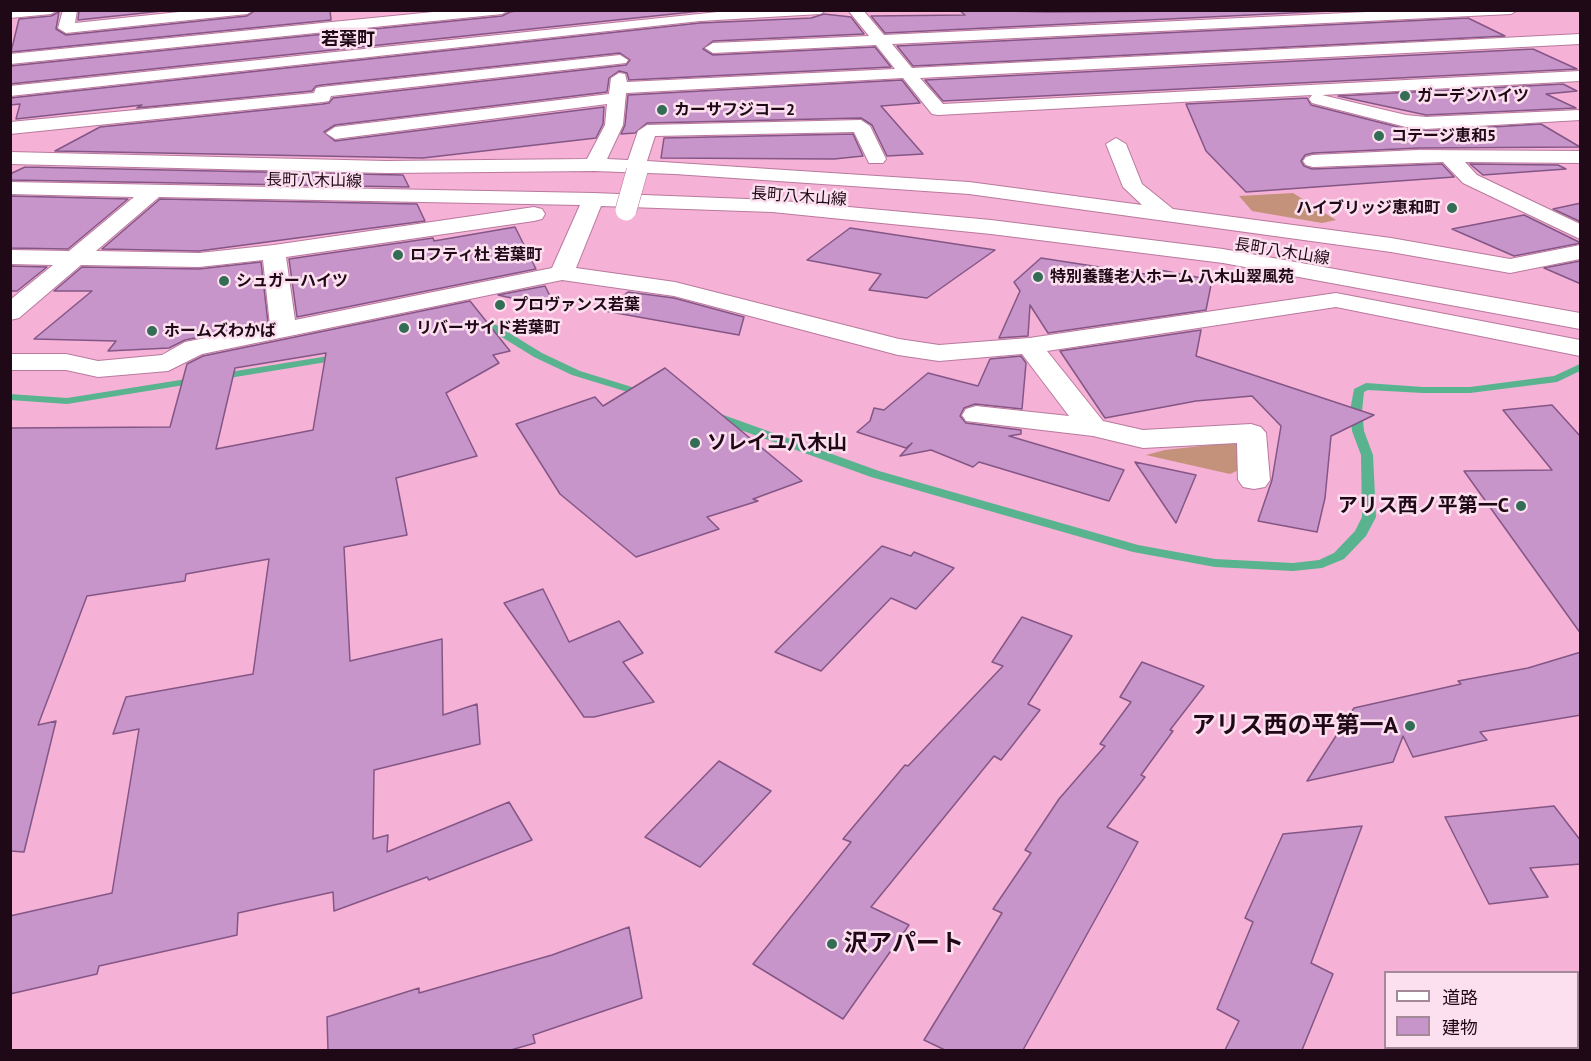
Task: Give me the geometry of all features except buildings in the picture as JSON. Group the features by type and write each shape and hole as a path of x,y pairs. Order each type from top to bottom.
{"street":[{"path":"10,14 51,10"},
{"path":"70,10 66,28 247,10"},
{"path":"10,59 502,10"},
{"path":"10,91 317,58 620,18 700,17 820,10"},
{"path":"1170,10 1307,96 1406,121 1426,123 1581,115"},
{"path":"855,11 877,11"},
{"path":"855,11 908,71 938,110 1297,89 1581,76"},
{"path":"713,48 1482,11 1516,21 1552,39"},
{"path":"598,156 614,125 620,60 620,18"},
{"path":"311,29 323,94 335,133 337,159 333,166"},
{"path":"335,133 617,93 908,71 1581,39"},
{"path":"10,128 620,60"},
{"path":"626,210 647,131 861,126 876,159"},
{"path":"1116,144 1133,187 1166,214"},
{"path":"10,158 453,167 598,156 638,168 969,188 1391,244 1510,266 1581,252"},
{"path":"1313,161 1418,156 1581,157"},
{"path":"1449,157 1470,179 1581,232"},
{"name":"長町八木山線","path":"10,175 608,187 824,197 1020,217 1251,246 1581,304"},
{"path":"10,188 155,190 590,206 772,206 991,226 1223,256 1581,321"},
{"path":"10,313 155,190"},
{"path":"10,257 199,260 274,252 590,206"},
{"path":"562,273 590,206"},
{"path":"274,252 284,331"},
{"path":"10,362 66,362 98,369 168,363 194,348 562,273 675,289 918,350 939,353 1029,346 1336,300 1581,348"},
{"path":"1029,346 1093,427"},
{"path":"976,415 1093,427 1143,439 1251,433 1254,480"}],"shaded area":[{"path":"1293,193 1336,220 1322,223 1252,211 1239,196"},
{"path":"1238,442 1241,469 1230,474 1146,455 1165,450"}],"waterway":[{"path":"473,325 489,325 538,355 576,373 644,394"},
{"path":"217,377 341,357"},
{"path":"714,416 875,474 1138,549 1215,563 1293,567 1322,564 1339,556 1361,533 1369,517 1367,455 1358,431 1356,411 1358,391 1366,386 1423,390 1470,390 1557,379 1580,367"},
{"path":"10,397 67,401 199,380"}],"place":[{"name":"ガーデンハイツ","path":"1405,96"},
{"name":"カーサフジコー2","path":"662,110"},
{"name":"コテージ恵和5","path":"1379,136"},
{"name":"ハイブリッジ恵和町","path":"1452,208"},
{"name":"ロフティ杜 若葉町","path":"398,255"},
{"name":"特別養護老人ホーム 八木山翠風苑","path":"1038,277"},
{"name":"シュガーハイツ","path":"224,281"},
{"name":"プロヴァンス若葉","path":"500,305"},
{"name":"リバーサイド若葉町","path":"404,328"},
{"name":"ホームズわかば","path":"152,331"},
{"name":"ソレイユ八木山","path":"695,443"},
{"name":"アリス西ノ平第一C","path":"1521,506"},
{"name":"アリス西の平第一A","path":"1410,726"},
{"name":"沢アパート","path":"832,944"}],"district":[{"name":"若葉町","path":"348,40"}]}
